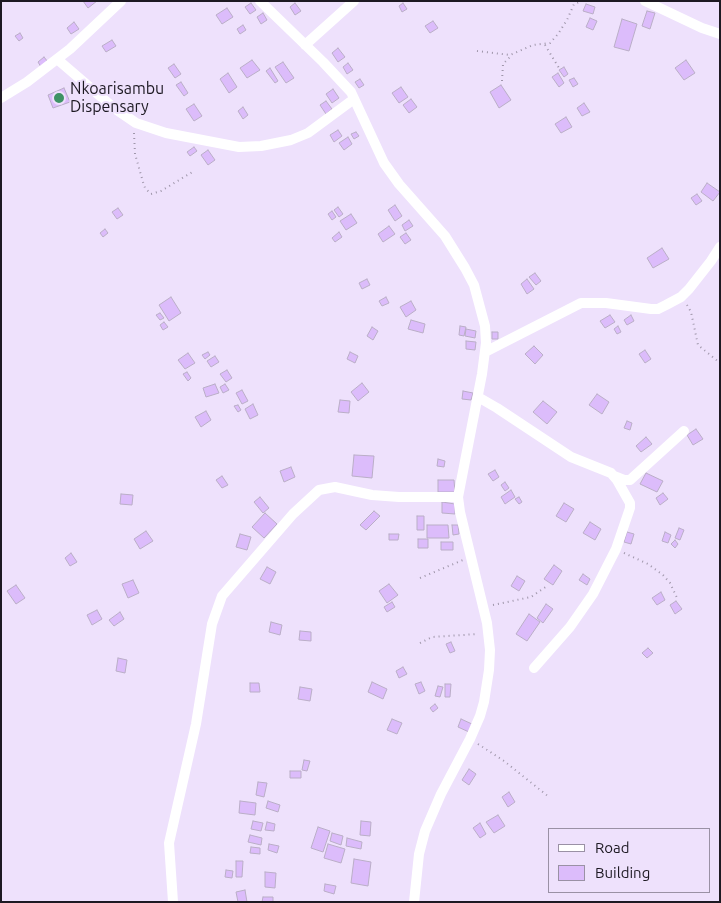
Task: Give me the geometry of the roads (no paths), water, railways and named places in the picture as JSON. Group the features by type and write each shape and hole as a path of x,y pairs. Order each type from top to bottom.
{"street":[{"path":"1,98 27,82 57,59 97,26 121,1"},
{"path":"260,1 345,85 354,99 384,163 399,184 451,244 474,285 485,326 485,352 478,397 458,497 488,633 490,650 487,688 480,716 441,794 425,831 419,854 414,902"},
{"path":"305,45 354,1"},
{"path":"645,1 702,28 720,34"},
{"path":"57,59 136,123 166,133 239,147 262,146 291,140 308,133 354,99"},
{"path":"485,352 581,303 658,309 681,297 701,275 720,247"},
{"path":"478,397 571,456 624,480 630,480 684,431"},
{"path":"534,668 583,610 616,549 630,508 628,499 614,476"},
{"path":"174,902 168,843 196,724 212,624 222,596 293,514 319,490 335,487 372,495 458,497"}],"place":[{"name":"Nkoarisambu Dispensary","path":"59,98"}]}
